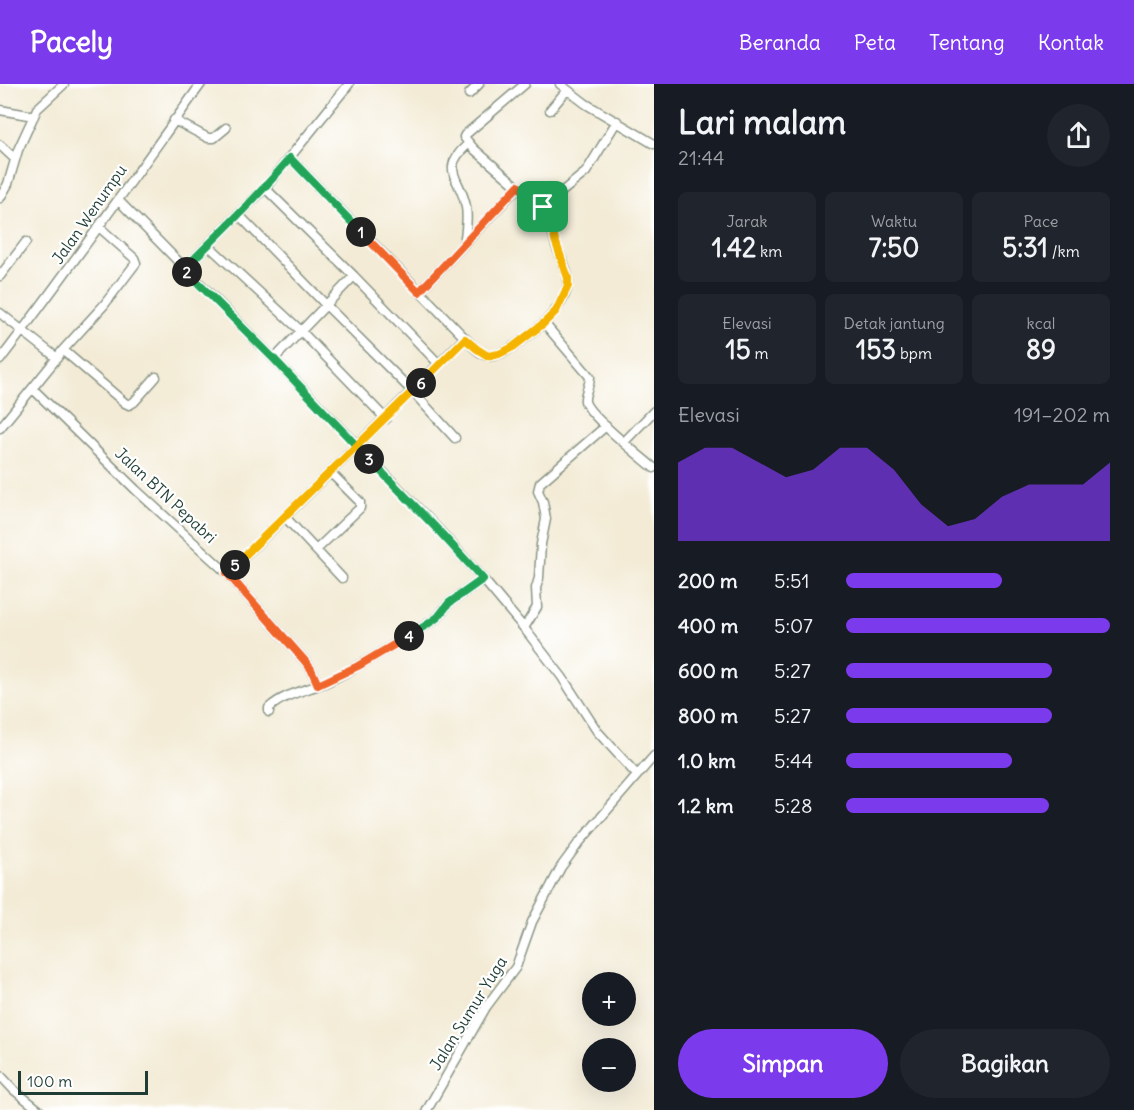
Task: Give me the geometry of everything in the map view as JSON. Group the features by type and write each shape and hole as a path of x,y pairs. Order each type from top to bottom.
{"street":[{"path":"0,198 8,184 15,159 37,109 63,84"},
{"name":"Jalan Wenumpu","path":"0,360 201,84"},
{"path":"469,94 478,84"},
{"path":"290,158 465,339 488,356 494,355 513,347 544,323 556,311 568,286 568,278 552,226 543,207 465,140 465,135 525,84"},
{"path":"184,269 265,188 344,86"},
{"path":"550,110 565,86 586,104 653,140"},
{"path":"0,110 34,116"},
{"path":"174,120 208,138 214,138 226,128"},
{"path":"543,207 585,172 617,121"},
{"path":"0,144 15,159"},
{"path":"464,244 467,223 466,205 453,169 454,159 468,144"},
{"path":"419,292 518,186"},
{"path":"265,188 439,364"},
{"path":"118,200 274,359 483,579 562,677 597,731 637,775"},
{"path":"239,215 413,392 455,438"},
{"path":"0,428 63,350 104,305 136,263 134,258 99,227"},
{"path":"0,276 26,242"},
{"path":"208,245 300,330 386,419"},
{"path":"274,359 354,276"},
{"path":"0,313 57,358"},
{"path":"544,323 588,374 590,383 585,402 594,414 654,468"},
{"path":"227,573 465,339"},
{"path":"63,350 125,404 129,405 134,402 156,377"},
{"name":"Jalan BTN Pepabri","path":"33,389 136,490 227,573 304,660 318,685"},
{"path":"624,442 654,411"},
{"path":"524,628 537,607 536,588 546,519 538,491 540,483 606,426"},
{"path":"316,550 361,506 360,502 330,472"},
{"path":"285,517 342,578"},
{"path":"269,712 269,708 284,697 318,685 358,666 431,622 449,603 483,579"},
{"name":"Jalan Sumur Yuga","path":"427,1110 480,1016 516,967 532,922 561,867 654,756"},
{"path":"0,1075 14,1090 39,1110"}],"route":[{"path":"543,207 518,186 419,292 290,158 265,188 184,269 274,359 356,446 438,530 483,579 449,603 431,622 358,666 318,685 304,660 227,573 356,446 386,419 465,339 488,356 499,354 513,347 556,311 568,286 568,278 552,226 543,207"}]}
